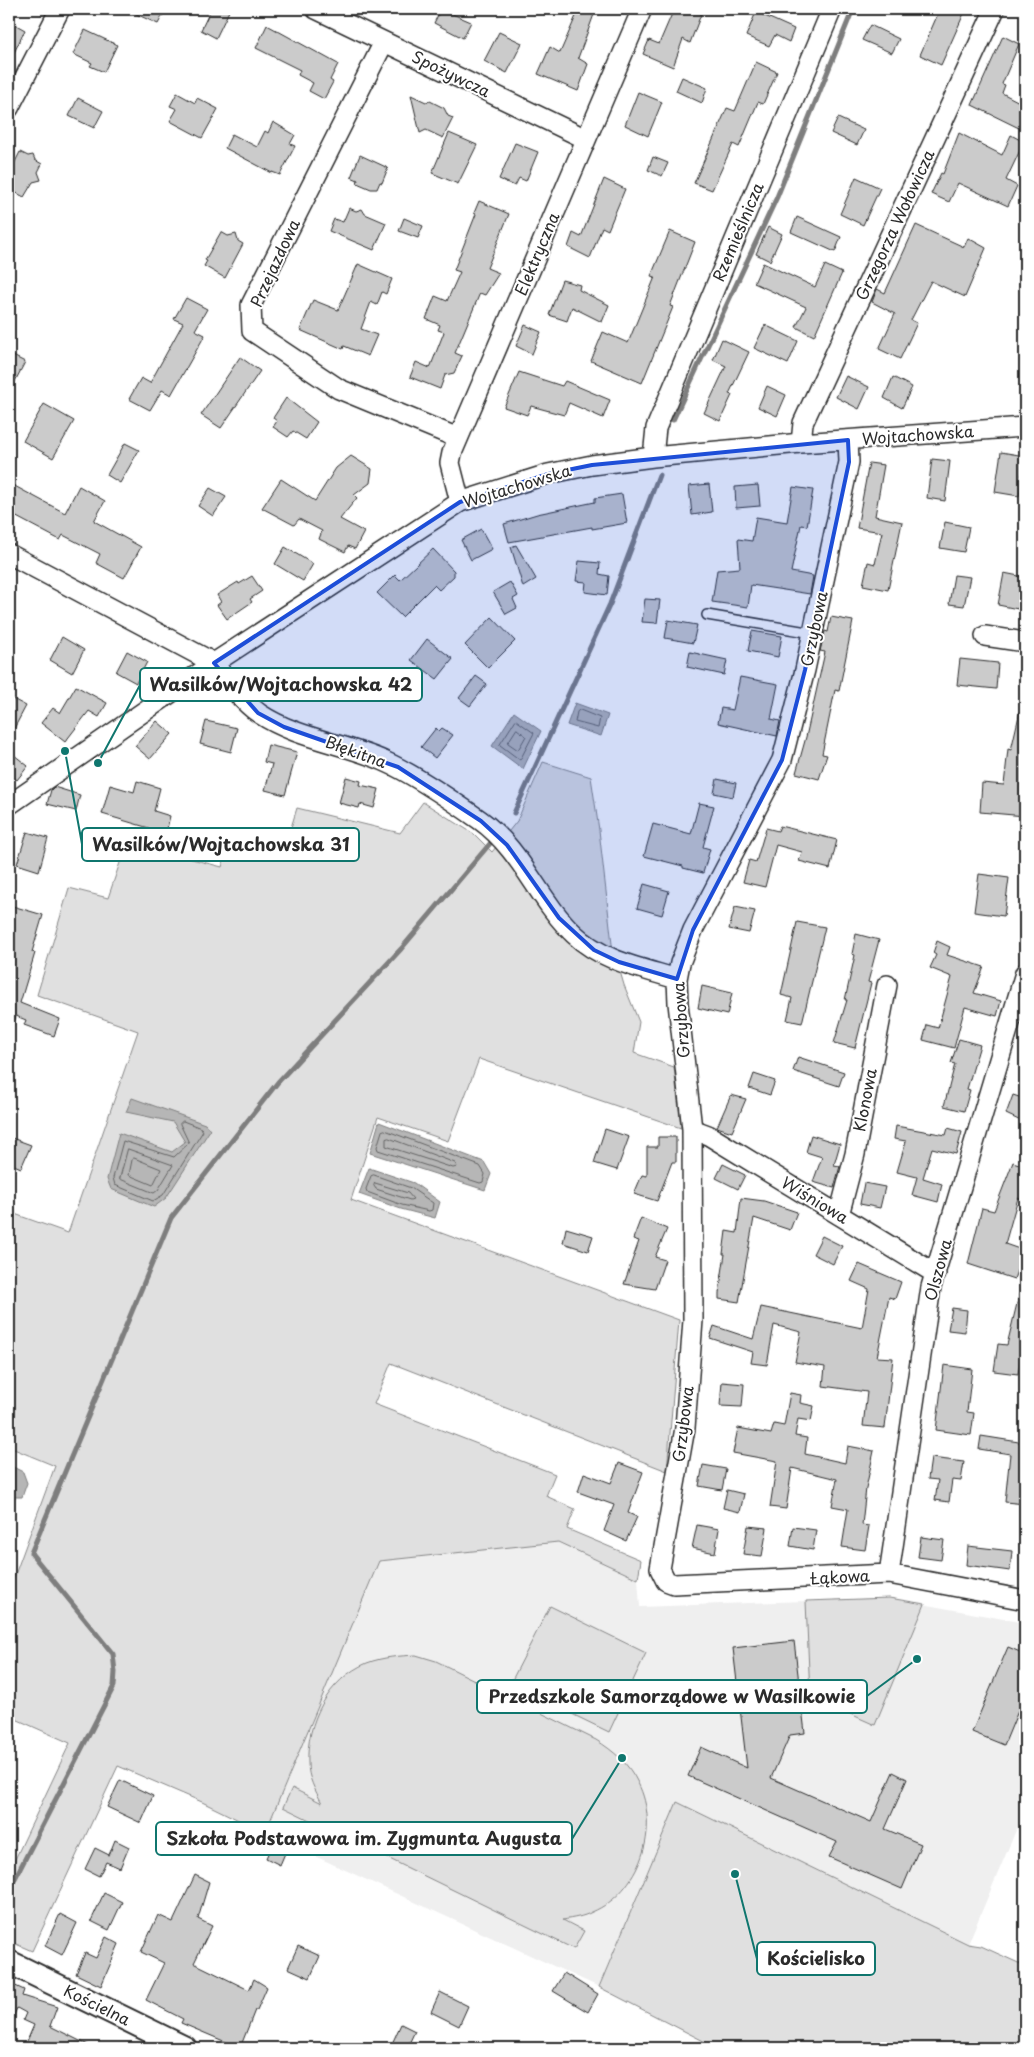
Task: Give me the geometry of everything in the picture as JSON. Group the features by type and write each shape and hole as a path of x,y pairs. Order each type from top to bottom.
{"street":[{"path":"9,108 60,9"},
{"name":"Spożywcza","path":"316,9 586,139"},
{"name":"Elektryczna","path":"460,502 450,463 458,438 642,9"},
{"name":"Rzemieślnicza","path":"653,457 656,428 832,9"},
{"name":"Grzegorza Wołowicza","path":"801,443 803,422 995,9"},
{"name":"Przejazdowa","path":"384,42 251,305 252,331 339,389 458,438"},
{"name":"Wojtachowska","path":"9,805 214,663 460,502 548,474 592,465 653,457 801,443 1025,427"},
{"name":"Grzybowa","path":"660,1569 685,1428 694,1320 692,1129 681,1042 678,971 693,930 782,760 813,633 849,462 848,440"},
{"name":"Błękitna","path":"9,554 214,663 234,690 258,713 284,727 366,754 398,767 481,821 507,845 559,918 574,935 594,950 620,962 678,971"},
{"path":"985,636 1025,642"},
{"name":"Olszowa","path":"889,1574 931,1287 1025,973"},
{"name":"Klonowa","path":"839,1214 855,1154 887,985"},
{"name":"Wiśniowa","path":"692,1129 708,1135 936,1274"},
{"name":"Łąkowa","path":"660,1569 666,1581 674,1584 889,1574 1025,1600"},
{"name":"Kościelna","path":"9,1962 185,2048"}],"lane":[{"path":"706,615 813,633"}],"highlighted area":[{"path":"848,440 849,462 805,670 782,760 693,930 677,979 619,962 594,950 559,918 507,845 481,821 398,767 284,727 258,713 214,663 460,502 548,474 592,465"}],"shaded area":[{"path":"543,762 591,777 612,944 624,985 639,1022 634,1053 674,1067 681,1128 479,1059 448,1141 378,1117 351,1200 679,1320 667,1471 391,1363 374,1404 555,1474 546,1496 575,1509 567,1529 641,1560 638,1579 558,1542 379,1561 265,1833 202,1802 118,1766 32,1951 9,1941 9,1872 70,1743 9,1716 9,1591 55,1466 9,1447 9,1212 68,1233 138,1031 37,995 69,888 108,898 127,842 222,867 231,835 285,847 297,808 400,833 423,802 474,834 492,852 517,821"},
{"path":"558,1542 638,1579 640,1607 889,1598 1025,1623 1025,1782 1022,1790 1025,1792 1025,1809 968,1944 677,1802 599,1987 265,1833 378,1561"},
{"path":"889,1598 925,1604 875,1725 810,1696 806,1601"},
{"path":"550,1606 646,1653 609,1732 510,1684"},
{"path":"416,1655 436,1661 596,1740 620,1758 638,1783 645,1801 647,1819 642,1857 634,1874 623,1890 609,1903 585,1915 563,1920 584,1931 574,1949 283,1807 292,1788 322,1803 309,1774 308,1748 316,1718 322,1704 331,1691 353,1670 367,1663 397,1656"},
{"path":"677,1802 968,1944 981,1946 1025,1966 1025,2048 717,2048 599,1987"}],"water":[{"path":"575,703 608,715 601,736 567,725"},
{"path":"514,712 541,731 523,769 492,746"},
{"path":"132,1098 205,1124 210,1130 166,1198 154,1207 111,1189 107,1179 119,1133 172,1152 185,1142 173,1122 126,1112"},
{"path":"379,1122 484,1162 491,1174 485,1190 370,1153"},
{"path":"369,1168 414,1183 440,1202 435,1218 401,1209 359,1194"},
{"path":"9,1465 23,1472 27,1483 22,1497 15,1497 9,1494"}],"building":[{"path":"125,9 166,9 158,24"},
{"path":"211,9 230,9 216,38 201,30"},
{"path":"441,9 471,22 463,38 434,23"},
{"path":"579,9 596,9 578,58 588,64 578,91 538,74 550,47 560,53"},
{"path":"674,9 703,9 690,43 683,39 673,67 643,54 649,40 659,44"},
{"path":"940,9 966,9 941,65 920,55"},
{"path":"756,12 794,29 789,42 775,35 769,46 746,36"},
{"path":"9,21 25,30 9,63"},
{"path":"267,25 338,64 330,80 333,82 324,99 309,91 313,83 298,75 300,70 256,48"},
{"path":"870,25 899,39 892,53 862,40"},
{"path":"85,30 117,45 104,72 90,66 92,63 73,54"},
{"path":"499,32 522,43 507,73 484,61"},
{"path":"1003,36 1019,44 1002,84 1005,85 1002,93 1025,105 1025,131 972,105"},
{"path":"756,62 777,72 763,104 758,102 739,147 733,144 712,190 694,183 727,108 735,111"},
{"path":"682,77 707,88 702,103 676,91"},
{"path":"638,92 662,102 648,136 625,125"},
{"path":"177,93 195,103 197,98 218,109 202,138 170,121 177,109 170,106"},
{"path":"411,95 444,108 448,116 453,118 443,138 426,130 420,133"},
{"path":"78,98 103,111 94,128 69,116"},
{"path":"838,118 864,130 857,145 831,133"},
{"path":"273,122 295,135 290,144 295,146 280,175 272,173 225,148 232,134 257,147 265,131 268,133"},
{"path":"449,133 477,145 458,184 432,173"},
{"path":"959,133 1002,155 1011,135 1024,142 1006,180 1017,186 1008,206 958,183 949,202 931,194 941,173 943,174"},
{"path":"515,143 538,152 526,181 519,178 515,186 499,179"},
{"path":"20,152 28,156 33,155 35,160 42,164 38,172 41,180 33,182 24,197 9,189 9,174"},
{"path":"360,155 388,168 382,183 380,182 377,189 371,189 357,183 358,180 351,177"},
{"path":"653,157 668,163 662,176 648,170"},
{"path":"856,177 880,188 863,225 840,214"},
{"path":"604,179 625,189 608,230 602,227 590,258 568,247 573,233 581,237"},
{"path":"479,201 509,214 487,268 499,273 485,295 480,293 455,353 462,356 454,373 445,375 440,389 410,377 416,362 430,368 444,332 438,330 440,325 426,319 435,296 447,301 460,272 454,270 476,214 474,213"},
{"path":"349,208 356,211 362,209 365,214 386,223 374,250 329,231 334,219 343,222"},
{"path":"797,217 841,237 835,252 791,232"},
{"path":"404,218 423,226 418,238 399,231"},
{"path":"916,225 964,247 968,238 986,248 965,297 931,281 911,320 917,323 900,359 879,349 895,314 872,302 877,289 885,293"},
{"path":"768,227 782,234 770,261 756,254"},
{"path":"670,231 695,242 670,306 673,307 642,383 591,361 603,332 628,343 655,277 651,276"},
{"path":"221,232 228,236 236,234 238,241 243,244 225,278 204,266 207,261 205,260"},
{"path":"763,263 815,287 825,265 842,273 814,336 796,327 806,307 754,283"},
{"path":"358,264 392,279 386,294 382,292 377,305 371,302 361,329 377,335 368,356 344,346 343,349 300,330 313,300 338,310"},
{"path":"562,280 580,285 579,290 609,305 602,322 572,307 567,321 549,315"},
{"path":"186,298 207,309 195,330 205,335 171,395 162,390 150,410 129,399 141,378 150,383 183,323 174,319"},
{"path":"525,325 541,332 532,354 516,346"},
{"path":"765,325 798,341 788,364 754,348"},
{"path":"722,339 749,352 729,394 732,395 720,421 704,413 726,366 713,360"},
{"path":"9,354 25,362 9,393"},
{"path":"240,357 260,371 221,428 201,415"},
{"path":"519,372 562,386 565,381 610,400 603,418 569,403 564,415 531,406 527,415 504,407"},
{"path":"846,376 869,387 859,409 836,397"},
{"path":"893,377 912,387 902,408 884,398"},
{"path":"767,386 786,395 777,416 758,407"},
{"path":"286,398 317,422 306,439 293,431 288,437 273,427 277,421 273,418"},
{"path":"44,404 74,421 53,458 23,441"},
{"path":"125,443 139,450 120,483 107,475"},
{"path":"1001,452 1025,456 1019,496 995,492"},
{"path":"351,456 372,469 370,483 354,495 357,498 340,519 364,532 355,549 348,546 345,552 319,539 322,531 299,519 294,525 262,508 281,479 315,501 336,468"},
{"path":"932,459 950,461 945,501 927,498"},
{"path":"869,463 884,465 875,516 902,522 888,590 863,585 868,562 875,564 882,532 857,528"},
{"path":"9,483 65,513 79,486 105,501 94,521 141,547 124,578 96,563 100,554 63,535 60,540 9,513"},
{"path":"709,484 712,512 692,515 689,486"},
{"path":"758,485 760,506 736,508 735,487"},
{"path":"793,487 813,490 807,526 801,525 791,572 813,576 810,594 751,585 748,607 712,602 717,570 740,568 738,539 752,541 756,517 787,522"},
{"path":"210,488 226,497 213,516 198,506"},
{"path":"622,494 627,523 592,529 592,527 509,542 504,524 537,514 595,502 595,498"},
{"path":"945,522 969,527 964,552 940,548"},
{"path":"481,529 492,549 471,560 461,540"},
{"path":"516,545 536,579 523,587 511,547"},
{"path":"285,547 313,564 303,581 275,564"},
{"path":"433,549 454,571 454,576 439,590 434,585 402,617 377,593 395,575 400,580"},
{"path":"579,561 600,563 599,574 609,576 607,595 585,592 586,582 576,581"},
{"path":"1004,573 1024,577 1018,609 998,605"},
{"path":"954,575 970,577 964,606 949,604"},
{"path":"252,576 262,591 250,599 252,602 227,619 217,605 221,602 217,595"},
{"path":"510,582 518,596 513,599 517,608 506,614 493,592"},
{"path":"645,599 660,600 657,623 642,622"},
{"path":"492,617 515,641 488,668 465,645"},
{"path":"831,617 853,621 839,691 835,690 822,754 827,755 819,779 796,773 825,652 820,651 825,631 828,632"},
{"path":"668,620 697,625 693,643 665,638"},
{"path":"752,631 782,636 778,657 748,651"},
{"path":"62,637 84,650 72,673 50,660"},
{"path":"427,639 453,659 437,679 411,660"},
{"path":"127,651 147,662 136,683 116,672"},
{"path":"690,652 727,660 724,675 687,667"},
{"path":"960,659 998,663 996,689 957,685"},
{"path":"476,676 487,684 470,706 459,698"},
{"path":"740,677 778,684 771,719 780,721 777,736 718,723 721,708 733,710"},
{"path":"76,686 107,703 99,717 89,711 65,742 41,723 53,708 60,713"},
{"path":"13,699 26,706 9,738 9,707"},
{"path":"1020,711 1025,712 1025,816 980,812 982,783 1004,785 1008,749 1011,750"},
{"path":"157,721 172,734 150,759 135,746"},
{"path":"206,721 237,728 231,752 200,744"},
{"path":"436,728 439,731 442,728 453,735 435,758 421,747"},
{"path":"268,745 297,752 285,795 265,790 272,764 264,762"},
{"path":"9,751 28,766 17,780 9,773"},
{"path":"346,777 361,781 360,785 379,789 374,808 360,804 359,808 339,803"},
{"path":"717,779 736,783 733,797 714,793"},
{"path":"137,781 160,788 154,811 170,816 165,837 148,833 149,828 102,814 110,785 134,792"},
{"path":"54,787 80,795 76,811 47,804 51,790"},
{"path":"699,803 714,806 703,847 710,849 703,873 644,856 653,824 691,834"},
{"path":"780,826 837,840 830,869 799,861 802,852 776,845 765,887 743,882 749,860 756,862 766,828 778,831"},
{"path":"27,832 48,838 39,871 17,864"},
{"path":"979,874 1009,878 1004,916 974,912"},
{"path":"644,884 669,891 662,915 637,908"},
{"path":"9,905 43,915 32,952 35,953 20,1003 60,1019 54,1036 24,1025 26,1020 16,1016 12,1029 9,1028"},
{"path":"735,907 755,911 749,933 729,929"},
{"path":"797,922 825,927 802,1023 787,1020 792,998 781,995"},
{"path":"856,934 879,940 868,982 871,983 855,1048 834,1043 847,1000 845,1000 855,955 852,954"},
{"path":"937,941 950,947 947,955 984,967 974,993 1001,1001 997,1016 965,1007 954,1048 923,1040 927,1025 938,1028 952,977 930,968 936,955 933,953"},
{"path":"702,986 732,993 727,1015 698,1008"},
{"path":"959,1039 980,1045 967,1089 970,1090 964,1111 944,1106 955,1064 951,1063"},
{"path":"798,1057 844,1072 839,1086 793,1071"},
{"path":"754,1074 775,1081 770,1095 749,1088"},
{"path":"731,1095 746,1099 732,1132 717,1127"},
{"path":"1013,1095 1025,1099 1025,1123 1006,1114"},
{"path":"896,1126 946,1135 948,1128 962,1132 956,1154 932,1148 923,1178 942,1184 938,1202 912,1195 917,1177 897,1172 906,1141 894,1139"},
{"path":"605,1129 629,1137 617,1170 594,1163"},
{"path":"811,1135 840,1144 834,1165 840,1166 834,1188 813,1182 822,1157 806,1152"},
{"path":"9,1137 31,1145 21,1168 9,1163"},
{"path":"658,1137 676,1137 676,1162 672,1162 657,1201 634,1194 642,1175 647,1176 647,1147 658,1147"},
{"path":"1013,1162 1025,1166 1025,1201 1018,1198 1005,1244 1025,1251 1025,1265 1020,1263 1014,1279 968,1264 982,1208 994,1211"},
{"path":"723,1164 745,1175 738,1189 716,1178"},
{"path":"864,1183 885,1187 880,1208 860,1204"},
{"path":"741,1198 764,1201 797,1212 790,1230 754,1218 739,1302 719,1299 719,1293 725,1254 723,1254 726,1231 737,1233"},
{"path":"641,1218 667,1229 655,1257 665,1260 655,1289 624,1284 639,1241 633,1239"},
{"path":"566,1228 593,1236 588,1251 563,1243"},
{"path":"822,1236 842,1246 833,1264 813,1254"},
{"path":"859,1264 901,1282 895,1299 889,1297 877,1357 893,1358 885,1428 863,1426 867,1392 823,1386 825,1367 795,1362 801,1332 774,1325 767,1365 751,1363 753,1352 710,1338 714,1326 753,1339 761,1307 862,1328 869,1289 851,1281"},
{"path":"1020,1291 1025,1292 1025,1334 1018,1374 994,1371 998,1344 1007,1345"},
{"path":"952,1308 967,1310 965,1332 948,1330"},
{"path":"944,1365 972,1369 967,1412 974,1413 971,1435 936,1430"},
{"path":"722,1382 744,1384 742,1407 720,1406"},
{"path":"790,1393 801,1395 800,1403 814,1406 811,1421 798,1419 795,1436 807,1438 805,1454 845,1463 848,1446 874,1451 866,1488 862,1525 869,1526 865,1550 842,1547 848,1509 832,1506 837,1479 792,1468 786,1509 770,1507 777,1461 733,1453 738,1428 771,1434 774,1424 784,1426"},
{"path":"981,1436 1025,1443 1025,1504 1005,1502 1010,1454 979,1449"},
{"path":"931,1458 964,1462 961,1481 952,1480 949,1502 935,1500 938,1480 928,1479"},
{"path":"619,1463 643,1472 628,1513 637,1517 626,1541 604,1531 614,1505 578,1492 584,1473 611,1483"},
{"path":"703,1465 726,1469 722,1490 699,1486"},
{"path":"727,1490 744,1494 740,1512 723,1508"},
{"path":"697,1525 719,1529 715,1553 692,1548"},
{"path":"748,1526 767,1528 762,1556 743,1554"},
{"path":"793,1527 816,1530 813,1550 790,1546"},
{"path":"921,1537 944,1540 941,1560 918,1557"},
{"path":"968,1546 1012,1551 1010,1571 966,1565"},
{"path":"794,1641 805,1733 790,1735 771,1778 871,1822 893,1772 907,1779 885,1829 921,1844 902,1889 829,1857 837,1842 688,1776 701,1747 747,1768 733,1648"},
{"path":"1008,1647 1025,1654 1025,1694 1004,1745 972,1732"},
{"path":"120,1780 153,1796 141,1823 107,1807"},
{"path":"115,1840 129,1847 120,1868 106,1862 99,1876 85,1869 95,1848 109,1855"},
{"path":"274,1840 288,1846 280,1865 266,1858"},
{"path":"195,1875 209,1882 198,1919 212,1926 194,1963 249,1990 254,1979 267,1987 257,2010 255,2010 240,2048 181,2023 183,2019 146,2000 164,1963 141,1952 158,1915 173,1922"},
{"path":"104,1893 122,1902 109,1930 91,1921"},
{"path":"60,1914 77,1923 62,1955 45,1946"},
{"path":"106,1937 119,1944 101,1986 76,1974 85,1953 96,1958"},
{"path":"298,1946 320,1956 310,1978 288,1968"},
{"path":"564,1973 598,1994 588,2012 553,1991"},
{"path":"9,1983 24,1990 22,1996 57,2007 50,2026 94,2048 24,2048 34,2025 23,2020 26,2013 17,2008 9,2027"},
{"path":"440,1992 468,2006 459,2026 431,2012"},
{"path":"401,2024 415,2031 407,2048 390,2048"}],"waterway":[{"path":"673,420 777,197 853,9"},
{"path":"514,813 610,604 659,475"},
{"path":"9,1890 114,1686 115,1672 113,1654 31,1553 171,1218 278,1082 401,949 493,840"}],"place":[{"name":"Wasilków/Wojtachowska 31","path":"65,751"},
{"name":"Wasilków/Wojtachowska 42","path":"98,763"},
{"name":"Przedszkole Samorządowe w Wasilkowie","path":"917,1659"},
{"name":"Szkoła Podstawowa im. Zygmunta Augusta","path":"622,1758"},
{"name":"Kościelisko","path":"735,1874"}]}
